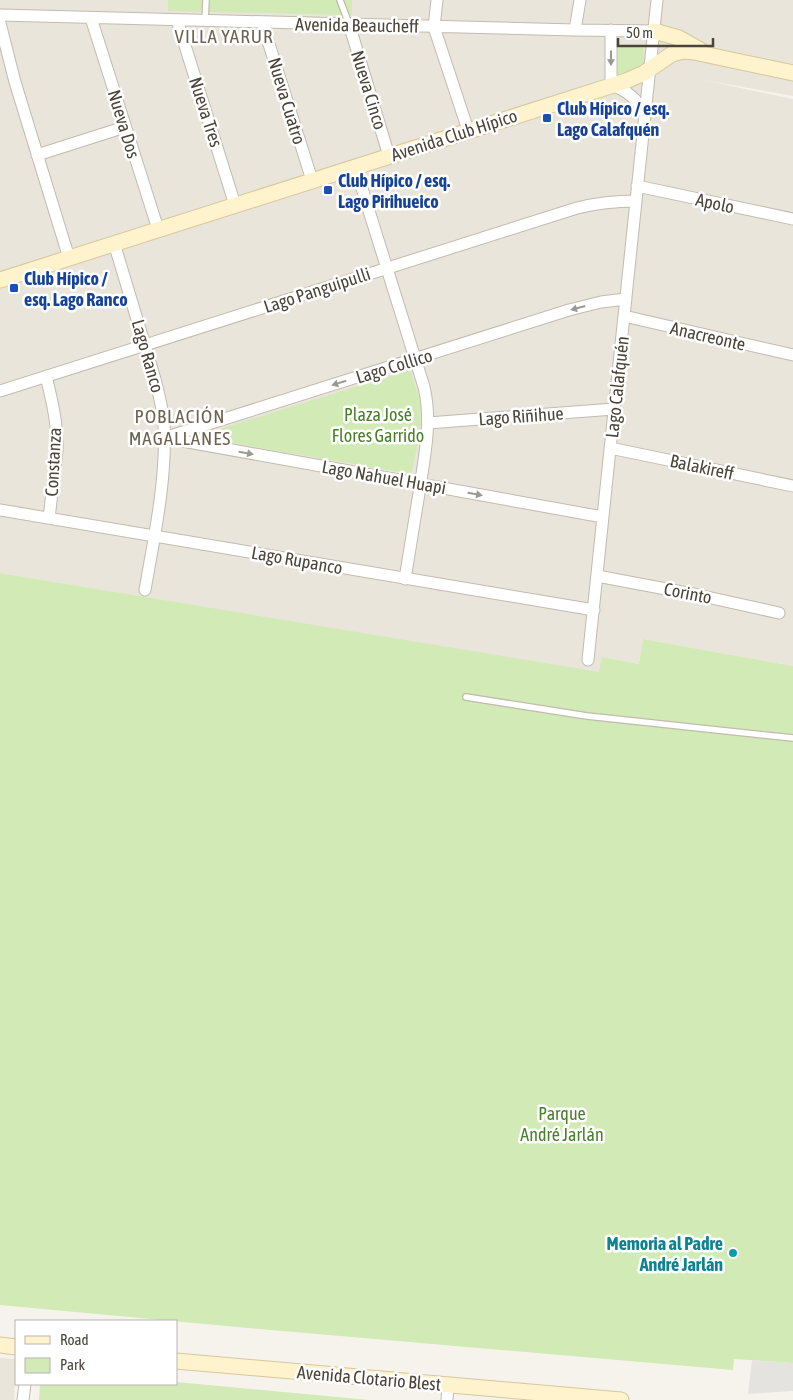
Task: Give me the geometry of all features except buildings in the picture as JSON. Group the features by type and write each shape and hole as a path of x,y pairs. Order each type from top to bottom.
{"main road":[{"path":"654,31 679,38 710,55"},
{"name":"Avenida Club Hípico","path":"0,280 611,86 636,77 677,52 694,52 793,73"},
{"path":"0,1345 15,1347"},
{"name":"Avenida Clotario Blest","path":"178,1361 448,1392 621,1400"}],"street":[{"path":"436,0 434,27 468,130"},
{"path":"575,30 580,0"},
{"name":"Lago Calafquén","path":"588,660 657,0"},
{"name":"Avenida Beaucheff","path":"0,15 654,31"},
{"name":"Nueva Dos","path":"91,18 158,230"},
{"name":"Nueva Tres","path":"177,20 235,205"},
{"name":"Nueva Cuatro","path":"262,22 312,180"},
{"path":"0,23 14,82 69,258"},
{"name":"Nueva Cinco","path":"349,24 389,156"},
{"path":"611,30 611,86 623,90 634,98 645,114"},
{"path":"37,155 125,127"},
{"path":"355,166 426,396 428,423 405,578"},
{"name":"Apolo","path":"638,186 793,219"},
{"name":"Lago Panguipulli","path":"0,391 592,204 610,201 636,201"},
{"name":"Lago Ranco","path":"114,243 161,400 164,438 161,487 145,590"},
{"name":"Lago Collico","path":"164,438 569,310 601,302 626,299"},
{"name":"Anacreonte","path":"624,316 793,355"},
{"name":"Constanza","path":"46,376 54,410 58,440 48,518"},
{"name":"Lago Riñihue","path":"428,423 614,409"},
{"name":"Lago Nahuel Huapi","path":"164,438 603,517"},
{"name":"Balakireff","path":"610,448 793,486"},
{"name":"Lago Rupanco","path":"0,510 594,610"},
{"name":"Corinto","path":"597,576 698,595 779,613"},
{"path":"23,1400 25,1385"}],"lane":[{"path":"205,21 206,0"},
{"path":"340,0 349,24"},
{"path":"466,697 587,716 793,738"}],"shaded area":[{"path":"0,0 793,0 793,96 703,80 793,99 793,666 643,639 639,664 602,657 600,673 0,573"},
{"path":"0,1358 15,1359 14,1400 0,1400"},
{"path":"752,1360 793,1363 793,1391 748,1394"}],"green space":[{"path":"168,0 352,0 352,15 168,11"},
{"path":"625,45 643,48 644,67 643,69 618,76 618,49"},
{"name":"Plaza José Flores Garrido","path":"410,370 421,403 420,435 411,474 210,439 210,432"},
{"name":"Parque André Jarlán","path":"0,573 599,672 602,657 639,664 643,639 793,666 793,1363 734,1359 733,1370 0,1305"},
{"path":"178,1382 369,1400 39,1400 40,1385 178,1385"}],"place":[{"name":"Club Hípico / esq. Lago Calafquén","path":"547,118"},
{"name":"Club Hípico / esq. Lago Pirihueico","path":"328,190"},
{"name":"Club Hípico / esq. Lago Ranco","path":"14,288"},
{"name":"Memoria al Padre André Jarlán","path":"733,1253"}],"district":[{"name":"VILLA YARUR","path":"224,36"},
{"name":"POBLACIÓN MAGALLANES","path":"180,427"}]}
